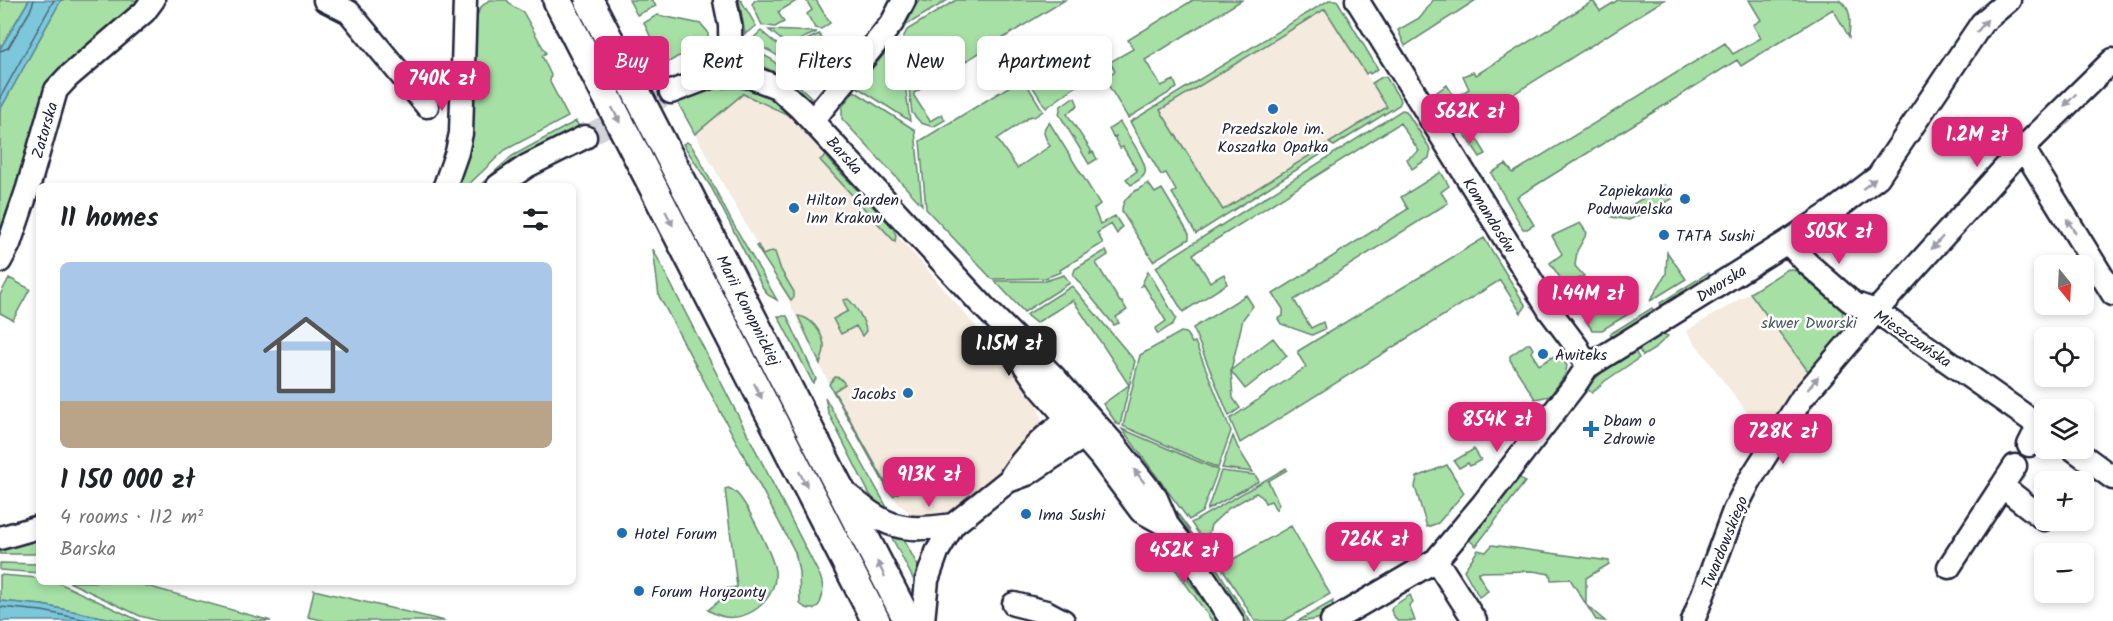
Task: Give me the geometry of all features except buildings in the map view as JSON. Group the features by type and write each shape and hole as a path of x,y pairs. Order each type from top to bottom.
{"main road":[{"name":"Marii Konopnickiej","path":"589,0 908,621"},
{"name":"Marii Konopnickiej","path":"553,2 876,621"}],"street":[{"name":"Zatorska","path":"0,261 9,244 28,188 56,90 144,12 153,0"},
{"path":"325,0 356,6 427,106"},
{"path":"446,183 461,134 465,0"},
{"path":"463,44 472,11 482,0"},
{"path":"725,0 730,36"},
{"path":"813,120 892,23 904,0"},
{"name":"Komandosów","path":"1358,0 1550,311 1577,347 1587,367"},
{"name":"Dworska","path":"1587,367 1787,242 1878,177 1982,23 2009,0"},
{"name":"Twardowskiego","path":"1693,621 1727,529 1750,480 1802,398 1876,311 2023,148 2113,60"},
{"name":"Barska","path":"764,82 777,87 813,120 984,307 1041,387 1080,426 1114,444 1156,498 1168,526 1188,551 1232,621"},
{"name":"Barska","path":"671,92 681,88"},
{"path":"502,183 527,166 585,137"},
{"path":"2023,148 2113,294"},
{"name":"Mieszczańska","path":"1787,242 1848,299 1855,304 1876,311 2034,430"},
{"path":"1332,621 1436,560 1483,504 1587,367"},
{"path":"923,621 927,580 937,552 953,525 1008,482 1019,465 1042,440 1080,426"},
{"path":"2087,459 2113,478"},
{"path":"1949,567 2015,466"},
{"path":"2001,486 2034,511"},
{"path":"841,490 871,514 898,527 918,529 953,525"},
{"path":"0,538 36,528"},
{"path":"1436,560 1475,621"},
{"path":"1014,604 1046,612 1063,621"}],"shaded area":[{"name":"Przedszkole im. Koszałka Opałka","path":"1325,9 1387,107 1223,210 1160,111"},
{"path":"743,94 795,118 839,172 920,261 1025,384 1037,404 1042,421 1036,440 981,489 945,517 931,520 912,515 898,503 886,487 832,390 786,296 695,134"},
{"path":"1750,293 1808,371 1764,435 1686,331"}],"green space":[{"path":"0,0 29,0 0,49"},
{"path":"61,0 145,0 59,79 0,252 0,110"},
{"path":"489,0 507,0 523,12 546,53 542,56 551,75 550,82 568,117 505,150 470,183 453,183 475,21 480,8"},
{"path":"629,0 652,0 656,6 637,15"},
{"path":"739,0 756,26 745,34"},
{"path":"755,0 798,0 778,12 784,22 775,27 762,25 752,4"},
{"path":"806,0 816,0 830,23 821,29 815,28 807,14 812,10"},
{"path":"919,0 931,2 932,0 948,0 905,26"},
{"path":"956,0 1065,0 1007,36 977,36 977,54 965,62 965,36 904,36 907,30"},
{"path":"1193,0 1242,0 1145,60 1161,86 1174,80 1177,88 1128,118 1111,90 1112,73 1115,71 1112,61 1133,49 1128,40"},
{"path":"1329,0 1337,0 1378,69 1366,74 1325,9 1160,110 1223,210 1326,145 1326,151 1196,234 1172,193 1176,191 1166,173 1161,175 1130,122"},
{"path":"1433,0 1476,0 1405,46 1398,30 1421,17"},
{"path":"1618,0 1664,0 1467,123 1486,154 1480,157 1437,92 1447,85 1455,98 1469,89 1463,76 1473,72 1476,75 1593,1 1600,11"},
{"path":"1749,0 1839,0 1849,12 1849,37 1833,9 1741,66 1737,60 1517,197 1534,225 1523,229 1491,173 1506,164 1513,173 1725,43 1733,54 1761,38 1753,25 1761,20"},
{"path":"657,15 701,24 708,32 708,36 681,36 681,56 669,62 669,36 650,36 644,23"},
{"path":"769,30 817,32 808,36 777,36"},
{"path":"761,31 776,44 776,55 764,48 764,36 756,36"},
{"path":"885,53 885,90 906,90 910,121 862,90 873,90 873,68"},
{"path":"764,56 776,64 776,73 764,67"},
{"path":"1386,77 1401,101 1399,105 1334,146 1329,143 1387,107 1372,83"},
{"path":"754,90 771,97 795,118 743,94 695,134 677,101 695,91"},
{"path":"797,90 804,90 814,100 809,100"},
{"path":"909,90 919,90 914,93 914,96 930,121 942,114 945,120 933,127 921,123 912,113"},
{"path":"1003,90 1030,90 1043,111 1034,117 1031,116 997,139 1017,168 1050,146 1044,131 1049,122 1100,204 1094,209 1100,224 1115,216 1122,227 1117,234 1111,224 1097,233 1103,243 1060,270 1061,272 1045,278 992,279 926,209 920,141"},
{"path":"1035,90 1071,90 1046,108"},
{"path":"854,91 915,130 922,205 842,119 842,107"},
{"path":"1075,98 1078,105 1067,114 1091,150 1090,153 1093,152 1097,159 1089,164 1059,114 1061,106"},
{"path":"1402,110 1406,111 1431,150 1429,158 1412,169 1407,159 1419,151 1400,123 1193,254 1210,282 1224,274 1227,284 1183,312 1156,267"},
{"path":"576,121 579,127 482,183 512,156"},
{"path":"1120,122 1140,155 1145,168 1143,177 1131,185 1126,179 1137,171 1123,147 1120,148 1115,139 1116,136 1113,137 1109,129"},
{"path":"687,142 699,158 731,220 777,300 768,295 763,288 711,187 683,144"},
{"path":"825,156 893,228 896,235 895,242 820,160"},
{"path":"1441,172 1449,186 1441,192 1448,203 1294,300 1311,328 1323,322 1325,329 1312,335 1281,324 1278,319 1283,316 1283,309 1273,294 1408,209 1401,197"},
{"path":"1148,183 1155,193 1162,189 1189,234 1189,239 1153,261 1122,212 1122,206 1127,198"},
{"path":"1664,185 1672,199 1629,220 1612,217"},
{"path":"1580,223 1587,233 1577,251 1575,266 1584,276 1565,285 1550,263 1562,254 1552,236"},
{"path":"1484,238 1526,306 1521,313 1500,280 1240,443 1230,419 1306,367 1298,351"},
{"path":"758,245 763,255 775,252 781,270 794,292 791,300 756,246"},
{"path":"653,249 820,576 822,596 817,607 813,609 800,604 799,572 795,552 659,296"},
{"path":"1106,251 1108,255 1096,263 1127,310 1116,317 1119,323 1114,325 1073,275 1075,269"},
{"path":"1667,252 1686,279 1650,301 1666,274"},
{"name":"skwer Dworski","path":"1788,269 1796,271 1842,310 1845,328 1843,332 1808,371 1750,293"},
{"path":"1148,271 1176,318 1173,324 1158,334 1155,329 1166,321 1144,285 1141,286"},
{"path":"1708,273 1710,277 1664,309 1660,303"},
{"path":"1064,275 1070,283 1024,312 995,281 1045,281"},
{"path":"9,278 30,289 13,320 0,313 0,295"},
{"path":"1072,286 1135,361 1120,425 1103,404 1129,385 1073,300 1036,323 1026,315"},
{"path":"1590,289 1608,308 1635,310 1602,330 1592,330 1573,301"},
{"path":"1246,295 1253,306 1243,319 1231,370 1273,338 1287,356 1245,389 1231,371 1233,398 1240,408 1229,416 1193,328"},
{"path":"848,299 864,323 866,331 862,336 856,326 841,334 833,319 848,311 843,300"},
{"path":"1652,308 1656,314 1613,340 1610,334"},
{"path":"778,316 787,316 816,379 813,383"},
{"path":"798,316 815,325 823,339 824,347 820,364"},
{"path":"1181,332 1186,333 1192,343 1195,342 1231,431 1218,468 1123,426 1140,355"},
{"path":"1660,333 1668,336 1643,356 1637,347"},
{"path":"1530,344 1533,349 1531,352 1539,365 1559,353 1567,366 1565,375 1550,396 1535,399 1510,360 1510,356"},
{"path":"1634,349 1639,358 1605,381 1592,393 1586,388 1608,366"},
{"path":"835,377 840,378 845,384 834,391 889,489 897,486 903,490 893,496 888,490 829,384"},
{"path":"825,397 893,518 876,503 869,493 828,412"},
{"path":"1122,429 1218,470 1202,512 1189,520"},
{"path":"1233,436 1238,448 1253,472 1222,468"},
{"path":"1474,449 1481,460 1470,466 1468,463 1459,468 1454,461"},
{"path":"1447,465 1464,493 1438,523 1427,527 1415,487 1417,477"},
{"path":"1286,468 1287,470 1268,481 1279,504 1276,510 1271,501 1265,503 1256,493 1229,508 1211,525 1206,544 1191,523"},
{"path":"1221,471 1255,475 1259,481 1207,510"},
{"path":"1517,475 1525,482 1476,546 1468,539"},
{"path":"1157,485 1212,561 1250,621 1242,621 1155,490"},
{"path":"728,488 738,495 749,511 775,571 772,590 761,605 753,611 735,617 723,617 708,610 719,601 724,589 737,587 725,489"},
{"path":"1291,526 1330,594 1284,621 1255,621 1221,566"},
{"path":"889,532 901,534 922,574 918,588"},
{"path":"36,541 36,554 0,554 0,549"},
{"path":"1492,545 1609,561 1609,564 1586,578 1586,604 1570,579 1551,580 1550,574 1533,571 1479,572 1488,591 1479,597 1464,570 1478,550 1486,552"},
{"path":"1169,555 1218,621 1212,621 1166,556"},
{"path":"0,563 36,564 36,573 0,570"},
{"path":"0,575 36,578 36,585 63,585 140,621 122,621 42,605 0,601"},
{"path":"75,585 144,585 271,621 159,621 140,616"},
{"path":"314,590 445,621 326,621 308,617"},
{"path":"1410,595 1413,602 1409,605 1415,621 1397,621 1391,611 1392,607"},
{"path":"1333,601 1329,612 1321,618 1298,621"},
{"path":"1587,606 1605,621 1596,620"}],"water":[{"path":"29,0 61,0 0,110 0,49"},
{"path":"0,601 42,605 122,621 0,621"}],"tunnel":[{"path":"585,137 671,92"}],"place":[{"name":"Przedszkole im. Koszałka Opałka","path":"1273,109"},
{"name":"Zapiekanka Podwawelska","path":"1685,199"},
{"name":"Hilton Garden Inn Krakow","path":"794,208"},
{"name":"TATA Sushi","path":"1664,235"},
{"name":"Awiteks","path":"1543,354"},
{"name":"Jacobs","path":"908,393"},
{"name":"Dbam o Zdrowie","path":"1591,429"},
{"name":"Ima Sushi","path":"1026,514"},
{"name":"Hotel Forum","path":"622,533"},
{"name":"Forum Horyzonty","path":"639,591"}]}
